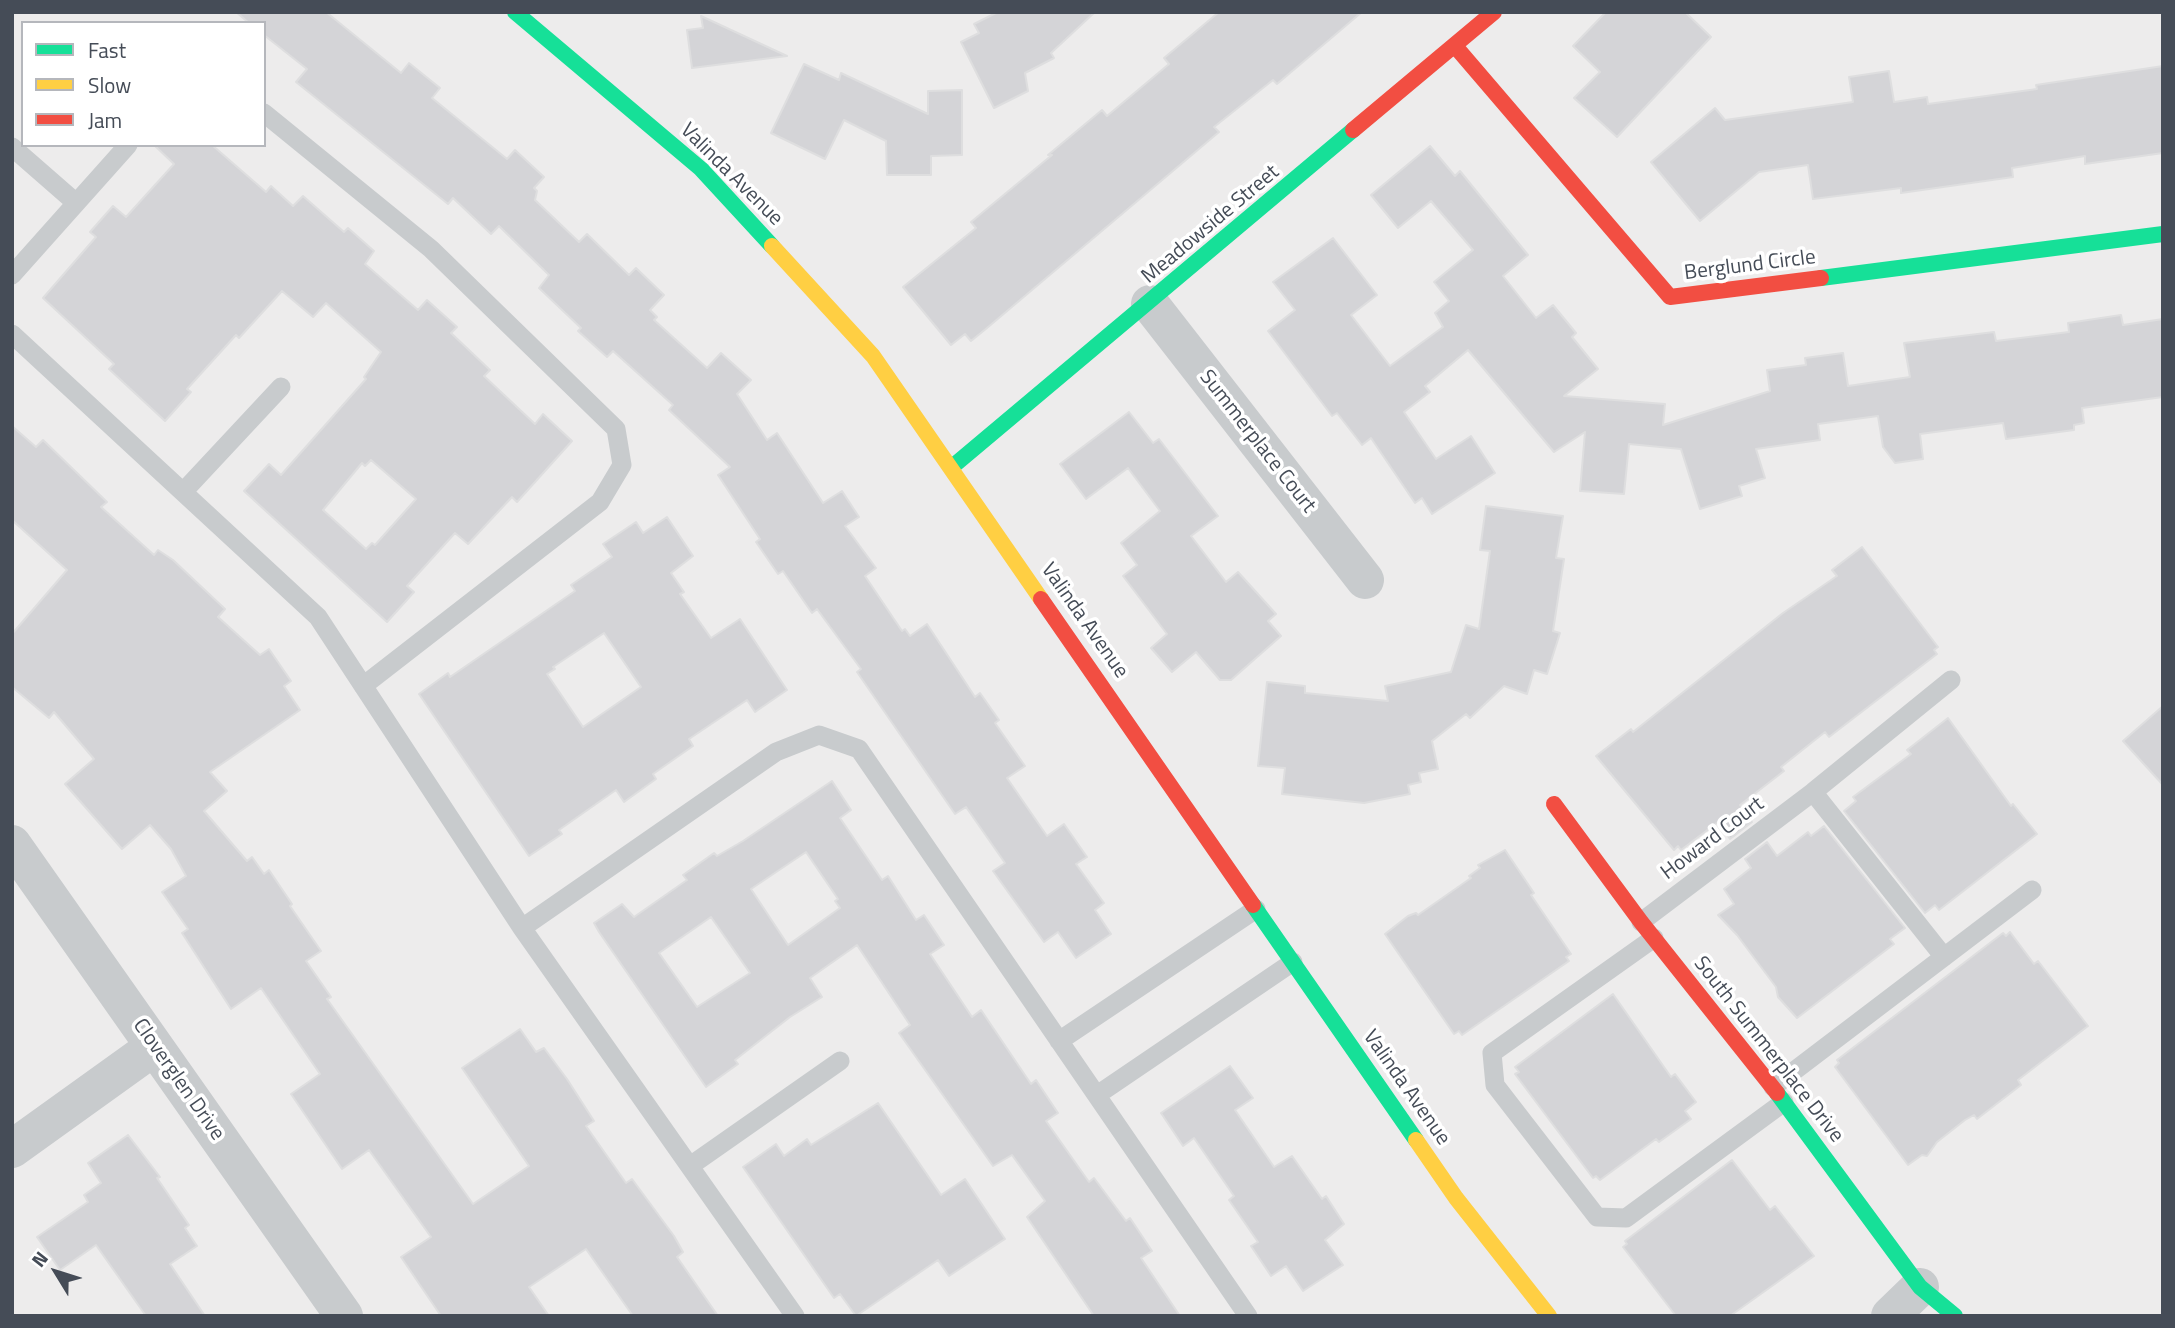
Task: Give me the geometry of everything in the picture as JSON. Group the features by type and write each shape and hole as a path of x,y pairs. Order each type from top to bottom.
{"street":[{"name":"Valinda Avenue","path":"515,12 701,169 873,356 1456,1198 1549,1316"},
{"name":"Meadowside Street","path":"952,467 1150,304 1494,12"},
{"name":"Berglund Circle","path":"1455,46 1670,297 2163,234"},
{"name":"Summerplace Court","path":"1150,304 1365,580"},
{"name":"South Summerplace Drive","path":"1554,804 1641,922 1778,1095 1920,1287 1955,1316"},
{"name":"Cloverglen Drive","path":"12,844 344,1316"},
{"path":"12,1149 154,1047"},
{"path":"1890,1316 1920,1287"}],"lane":[{"path":"266,115 431,249 615,429 622,465 600,502 363,686"},
{"path":"12,147 75,202"},
{"path":"12,275 126,147"},
{"path":"12,334 318,617 523,928 795,1316"},
{"path":"183,492 281,387"},
{"name":"Howard Court","path":"1641,922 1813,792 1951,680"},
{"path":"523,928 776,752 819,735 859,749 1248,1316"},
{"path":"1813,792 1944,957"},
{"path":"1654,938 1492,1053 1495,1085 1597,1217 1626,1218 1944,957 2032,890"},
{"path":"1059,1041 1256,909"},
{"path":"1097,1096 1293,961"},
{"path":"690,1166 840,1061"}],"building":[{"path":"236,12 326,12 401,73 409,63 440,88 432,98 507,159 515,150 544,177 534,188 537,191 535,200 579,242 587,234 629,275 636,268 664,295 650,310 657,317 654,320 707,368 721,353 751,380 737,394 767,440 777,433 823,503 842,491 859,517 845,526 876,568 865,576 902,631 905,629 910,636 927,624 975,697 980,693 999,720 995,723 1025,766 1007,778 1047,836 1064,824 1087,857 1076,864 1104,903 1095,910 1111,934 1076,958 1058,932 1044,942 993,871 1005,863 966,807 955,814 857,672 861,669 817,609 812,613 783,571 778,574 756,542 760,539 718,475 730,467 669,410 673,405 613,351 607,357 578,331 581,328 539,288 549,275 499,226 491,234 453,198 448,204 296,82 307,69 266,37 266,21 247,21"},
{"path":"998,12 1095,12 1051,53 1054,58 1025,73 1028,91 994,108 961,42 979,33 974,24"},
{"path":"1219,12 1362,12 1277,84 1273,80 1214,127 1219,132 971,341 965,334 951,345 903,287 976,228 971,222 1052,155 1048,155 1102,110 1107,116 1169,64 1164,58"},
{"path":"1606,12 1685,12 1711,37 1617,137 1574,98 1600,72 1573,46"},
{"path":"701,16 787,56 692,68 687,30 703,28"},
{"path":"804,64 839,80 841,73 928,114 928,91 962,90 962,155 931,156 931,175 887,175 886,141 844,120 825,159 771,133"},
{"path":"2163,66 2163,153 2085,164 2085,156 2012,168 2013,177 1901,193 1901,188 1813,199 1808,165 1759,172 1700,221 1651,162 1715,108 1725,120 1853,102 1849,77 1889,71 1894,102 1927,97 1928,104 2037,89 2036,85"},
{"path":"1430,146 1455,176 1460,171 1528,255 1503,276 1536,318 1553,305 1576,333 1572,337 1598,369 1564,396 1665,404 1663,425 1770,391 1767,370 1806,365 1805,358 1843,353 1848,386 1910,377 1904,343 1994,332 1996,341 2069,332 2068,323 2121,315 2123,325 2163,319 2163,397 2082,408 2084,423 2074,425 2074,430 2006,439 2003,423 1920,434 1923,459 1895,463 1883,447 1878,416 1818,424 1820,440 1756,449 1765,478 1739,486 1742,496 1700,509 1681,449 1629,444 1624,494 1580,491 1585,432 1554,452 1468,350 1425,386 1430,392 1404,412 1436,459 1471,436 1495,473 1432,514 1422,498 1415,503 1371,438 1362,445 1337,413 1332,416 1268,331 1295,310 1273,282 1333,238 1377,295 1351,315 1390,366 1443,327 1435,313 1449,301 1434,282 1473,250 1431,201 1398,228 1371,195"},
{"path":"156,147 214,147 266,192 271,186 293,206 303,196 344,232 348,228 374,251 365,264 418,310 427,300 457,327 451,333 490,370 484,376 535,424 543,414 572,441 517,502 512,497 468,544 455,533 407,586 414,592 387,622 244,491 269,464 281,475 366,379 364,377 381,352 326,303 313,317 282,291 239,338 236,335 187,389 191,392 165,421 109,369 114,364 43,298 96,237 90,232 113,206 126,217 174,164","holes":["371,460 416,499 375,545 372,543 366,549 323,510 362,463 365,466"]},
{"path":"1129,412 1153,443 1159,439 1218,516 1191,536 1226,582 1238,572 1276,614 1268,621 1281,636 1231,680 1220,680 1196,652 1172,672 1151,648 1167,634 1123,576 1137,565 1121,543 1160,511 1128,468 1086,499 1060,464"},
{"path":"12,426 36,447 43,440 107,502 101,507 154,555 158,550 173,560 225,609 218,617 260,655 269,649 291,681 284,686 300,710 210,772 227,791 204,811 247,861 252,857 264,874 269,870 321,951 306,961 331,997 327,999 473,1204 529,1166 462,1068 520,1029 536,1052 544,1048 567,1079 594,1121 586,1126 626,1183 632,1179 674,1236 683,1252 677,1257 718,1316 633,1316 586,1249 529,1287 549,1316 441,1316 401,1257 431,1237 369,1150 342,1169 291,1094 320,1074 261,988 231,1009 182,933 188,929 162,892 186,876 171,849 150,825 122,849 65,784 94,759 54,712 49,718 12,687 12,634 67,570 12,520"},
{"path":"1486,506 1563,516 1556,558 1564,559 1553,631 1560,633 1547,674 1534,670 1527,694 1504,686 1470,718 1466,714 1432,741 1438,769 1419,773 1421,782 1408,785 1410,794 1364,803 1282,794 1285,768 1258,766 1267,682 1305,686 1305,693 1388,701 1385,686 1451,672 1466,625 1479,629 1490,551 1480,550"},
{"path":"667,517 693,556 671,573 684,592 680,594 711,638 740,619 787,690 755,712 747,700 689,739 693,746 653,774 656,779 624,802 616,790 559,830 562,834 529,856 419,694 448,673 450,677 575,591 571,585 612,557 603,544 636,522 643,533","holes":["604,633 641,687 583,727 547,674 555,669 553,667"]},
{"path":"1862,547 1938,647 1934,650 1937,654 1829,737 1825,732 1781,767 1784,771 1740,805 1752,822 1730,839 1718,822 1681,850 1678,846 1674,850 1596,756 1631,729 1633,732 1783,613 1837,576 1832,570"},
{"path":"2163,706 2163,785 2123,741"},
{"path":"1948,718 2011,806 2013,804 2037,834 1939,910 1935,905 1925,913 1844,811 1856,801 1853,797 1911,754 1907,750"},
{"path":"832,781 851,810 840,818 882,880 888,876 916,920 924,915 944,945 930,954 972,1017 981,1010 1031,1084 1036,1080 1058,1113 1046,1121 1089,1182 1094,1178 1126,1221 1130,1218 1152,1251 1141,1258 1180,1316 1094,1316 1027,1217 1045,1201 1012,1155 993,1166 899,1033 910,1025 857,945 810,978 822,997 790,1017 735,1060 738,1064 706,1087 594,923 622,904 634,917 687,880 683,875 714,853 717,856","holes":["806,852 838,899 835,901 840,908 788,945 751,889","711,917 750,973 697,1007 659,953"]},
{"path":"1824,826 1905,928 1890,939 1894,944 1797,1018 1778,997 1776,987 1737,935 1718,915 1734,904 1724,889 1751,868 1745,859 1767,842 1777,856 1808,832 1811,836"},
{"path":"1505,850 1534,893 1531,895 1571,954 1566,957 1569,961 1462,1035 1459,1031 1454,1034 1385,934 1408,916 1416,913 1418,915 1471,878 1469,876 1480,868 1478,865"},
{"path":"2010,932 2034,964 2038,961 2088,1026 2018,1080 2021,1085 1977,1119 1974,1115 1965,1120 1937,1142 1927,1156 1922,1155 1908,1165 1835,1067 1839,1063 1837,1060 2003,933 2006,936"},
{"path":"1613,994 1671,1077 1675,1074 1696,1102 1685,1111 1691,1119 1659,1142 1656,1139 1600,1180 1596,1176 1593,1178 1515,1074 1519,1072 1515,1067"},
{"path":"1230,1066 1253,1098 1235,1110 1274,1167 1292,1156 1322,1199 1326,1196 1344,1224 1325,1240 1343,1265 1303,1291 1286,1266 1271,1276 1251,1246 1258,1242 1229,1200 1234,1196 1194,1138 1183,1146 1161,1113"},
{"path":"878,1103 941,1195 965,1179 1005,1239 949,1276 938,1260 856,1316 840,1294 834,1298 743,1167 776,1144 784,1156 807,1139 811,1145"},
{"path":"128,1135 160,1177 157,1178 189,1225 185,1228 197,1246 170,1264 205,1316 146,1316 96,1245 60,1270 37,1237 88,1202 84,1195 101,1183 88,1163"},
{"path":"1732,1160 1770,1210 1775,1206 1814,1256 1730,1316 1676,1316 1623,1247 1627,1244 1625,1241"}],"traffic: fast":[{"path":"515,12 701,169 772,246"},
{"path":"952,467 1353,130"},
{"path":"1821,278 2163,234"},
{"path":"1253,905 1416,1140"},
{"path":"1777,1093 1920,1287 1955,1316"}],"traffic: slow":[{"path":"772,246 873,356 1041,599"},
{"path":"1416,1140 1456,1198 1549,1316"}],"traffic: jam":[{"path":"1353,130 1494,12"},
{"path":"1455,46 1670,297 1821,278"},
{"path":"1041,599 1253,905"},
{"path":"1554,804 1641,922 1777,1093"}]}
